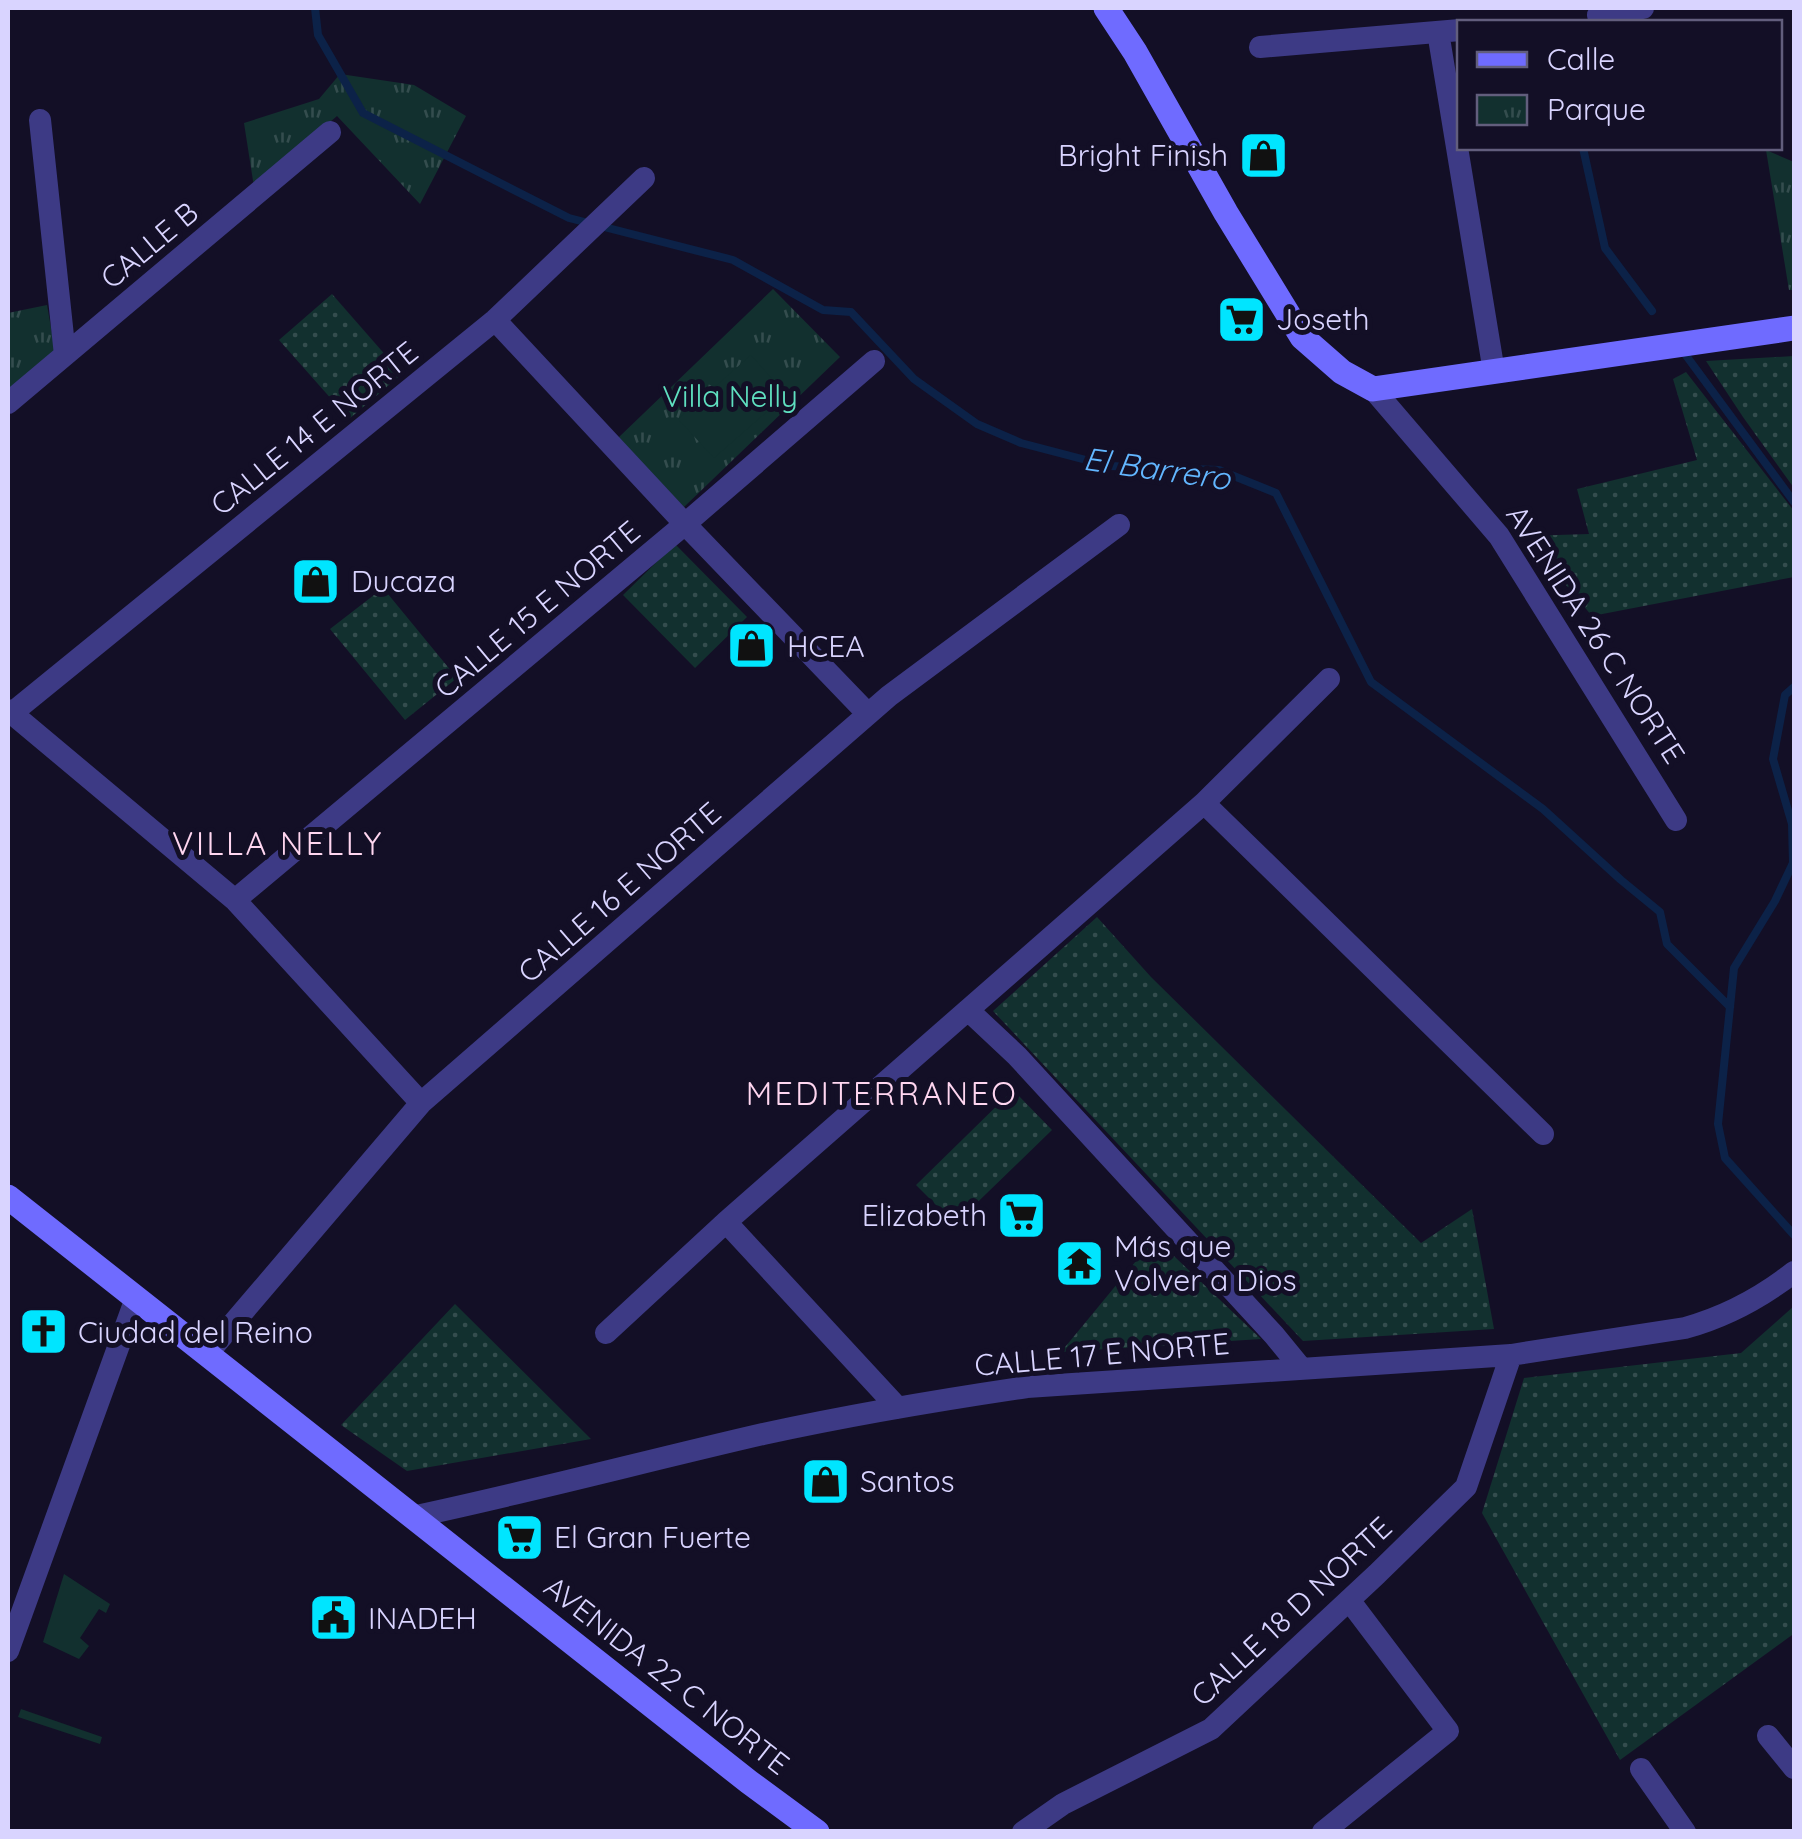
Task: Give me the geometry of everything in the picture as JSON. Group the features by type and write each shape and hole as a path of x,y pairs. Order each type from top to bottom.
{"street":[{"name":"AVENIDA 26 C NORTE","path":"1106,8 1302,337 1342,372 1374,389 1499,536 1676,820"},
{"path":"1598,15 1644,8"},
{"path":"1260,48 1449,31 1457,92"},
{"path":"40,120 66,355"},
{"name":"CALLE B","path":"8,404 330,132"},
{"path":"1465,150 1494,372"},
{"name":"CALLE 14 E NORTE","path":"10,711 496,320 644,178"},
{"path":"496,320 868,714"},
{"path":"1374,389 1794,328"},
{"name":"CALLE 15 E NORTE","path":"235,900 874,361"},
{"name":"CALLE 16 E NORTE","path":"207,1354 421,1104 888,696 1119,525"},
{"path":"606,1333 726,1222 1204,803 1329,679"},
{"path":"10,711 235,900 421,1104"},
{"path":"1204,803 1544,1134"},
{"path":"968,1010 1017,1056 1301,1368"},
{"name":"AVENIDA 22 C NORTE","path":"8,1197 816,1832"},
{"path":"726,1222 898,1408"},
{"name":"CALLE 17 E NORTE","path":"412,1517 764,1434 1027,1388 1511,1355 1685,1328 1733,1311 1793,1274"},
{"path":"8,1651 136,1298"},
{"name":"CALLE 18 D NORTE","path":"1022,1832 1062,1804 1211,1729 1466,1487 1511,1355"},
{"path":"1324,1832 1448,1730 1349,1600"},
{"path":"1768,1736 1794,1768"},
{"path":"1641,1770 1685,1832"}],"green space":[{"path":"340,74 414,85 466,116 420,204 337,116 254,187 244,123 319,99"},
{"path":"1766,150 1794,162 1794,290 1789,290"},
{"name":"Villa Nelly","path":"773,289 840,357 684,507 618,438"},
{"path":"332,294 402,374 349,419 279,340"},
{"path":"47,305 56,356 8,395 8,313"},
{"path":"751,355 786,395 714,458 678,419"},
{"path":"1794,356 1794,488 1706,361"},
{"path":"1686,372 1794,511 1794,577 1592,616 1525,536 1589,534 1577,489 1697,460 1673,379"},
{"path":"675,544 747,617 695,668 623,595"},
{"path":"383,588 457,678 405,720 330,629"},
{"path":"1097,917 1151,977 1421,1243 1472,1209 1494,1329 1303,1341 993,1011"},
{"path":"1013,1090 1052,1130 955,1224 916,1185"},
{"path":"1155,1238 1261,1339 1061,1352"},
{"path":"455,1304 591,1439 407,1471 341,1425"},
{"path":"1794,1306 1794,1636 1620,1760 1482,1513 1524,1378 1741,1353"},
{"path":"64,1574 110,1604 106,1613 99,1609 80,1638 89,1646 79,1659 43,1642"},
{"path":"21,1709 102,1737 100,1744 18,1717"}],"waterway":[{"name":"El Barrero","path":"315,8 318,35 363,113 569,218 733,260 823,310 851,312 914,379 977,424 1021,443 1109,466 1219,470 1276,493 1371,682 1543,809 1660,912 1667,944 1730,1007"},
{"path":"1583,150 1605,248 1652,311"},
{"path":"1682,350 1794,502"},
{"path":"1794,687 1785,695 1773,759 1792,824 1793,863 1734,968 1718,1124 1725,1158 1794,1235"}],"place":[{"name":"Bright Finish","path":"1263,155"},
{"name":"Joseth","path":"1241,319"},
{"name":"Ducaza","path":"316,581"},
{"name":"HCEA","path":"752,646"},
{"name":"Elizabeth","path":"1022,1215"},
{"name":"Más que Volver a Dios","path":"1079,1263"},
{"name":"Ciudad del Reino","path":"43,1332"},
{"name":"Santos","path":"825,1481"},
{"name":"El Gran Fuerte","path":"519,1537"},
{"name":"INADEH","path":"333,1618"}],"district":[{"name":"VILLA NELLY","path":"278,843"},
{"name":"MEDITERRANEO","path":"882,1093"}]}
